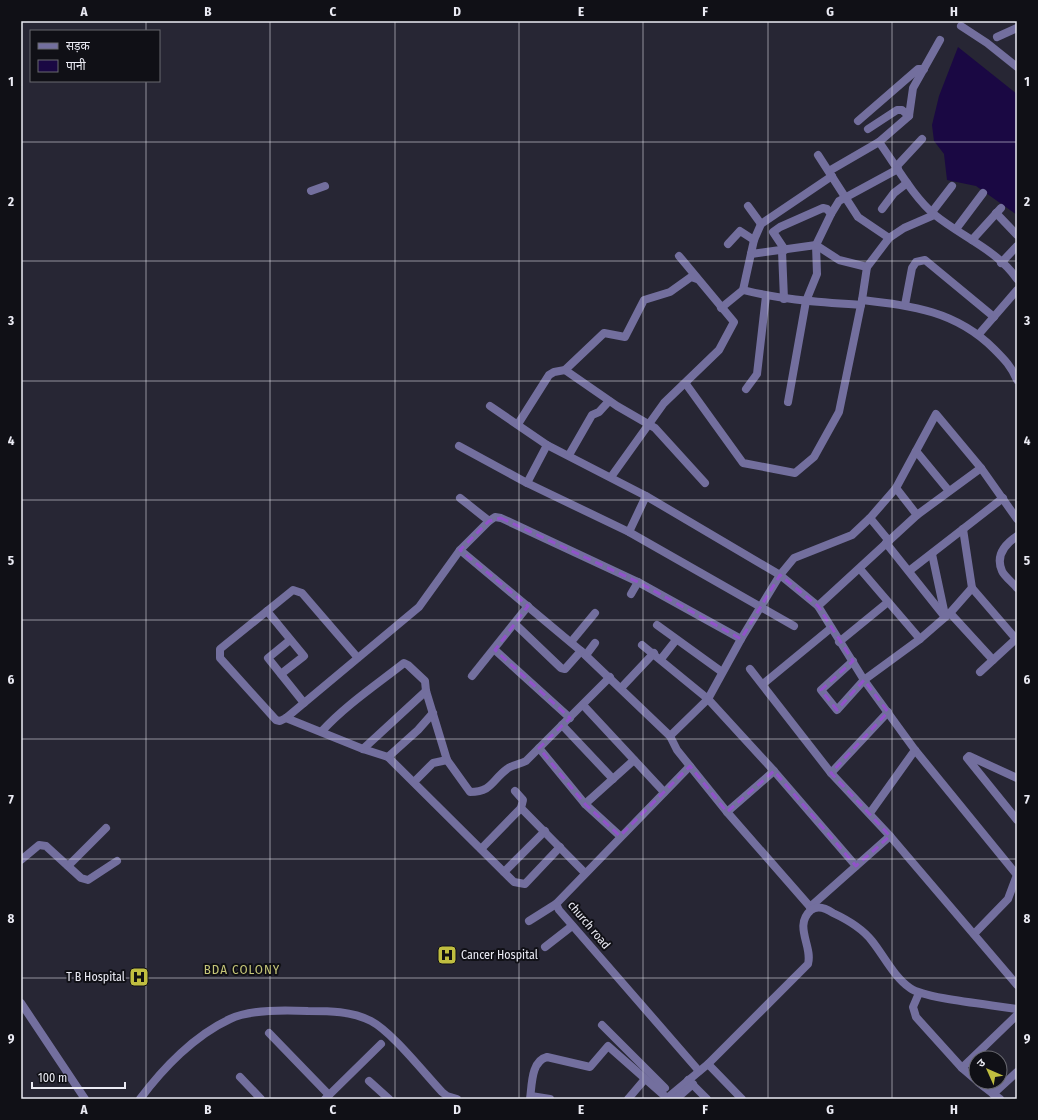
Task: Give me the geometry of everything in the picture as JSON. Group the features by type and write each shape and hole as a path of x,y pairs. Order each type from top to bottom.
{"street":[{"path":"961,26 987,43 1017,67"},
{"path":"997,37 1017,28"},
{"path":"721,308 743,290 754,240 761,224 879,142 908,116 913,88 940,40"},
{"path":"858,121 915,71 920,68 924,69"},
{"path":"868,129 899,109 908,116"},
{"path":"788,402 806,302 817,274 816,245 835,205 844,197 897,168 922,139"},
{"path":"879,142 907,183 933,213 956,228 1001,262 1011,270 1017,279"},
{"path":"818,155 858,217 889,238"},
{"path":"882,209 894,193 907,183"},
{"path":"311,191 325,186"},
{"path":"686,384 743,463 795,473 814,457 840,412 862,302 867,267 889,238 904,228 933,213 952,186"},
{"path":"956,228 983,194"},
{"path":"748,206 761,224"},
{"path":"784,298 784,251 773,232 780,227 823,208 827,209 831,214"},
{"path":"972,240 999,210 1017,235"},
{"path":"728,244 740,231 754,240"},
{"path":"751,254 784,251 816,245 839,260 867,267"},
{"path":"1001,262 1017,246"},
{"path":"611,477 664,403 686,384 719,350 734,322 679,256"},
{"path":"906,305 912,268 916,262 925,260 994,317"},
{"path":"518,424 549,375 554,372 566,370 604,333 625,337 644,300 670,292 691,277 697,279"},
{"path":"743,290 766,296 806,302 862,302 906,305 946,316 980,334 1011,366 1017,380"},
{"path":"980,334 1017,290"},
{"path":"746,389 757,374 766,296"},
{"path":"566,370 609,401 649,424 706,483"},
{"path":"570,455 592,415 599,412 609,401"},
{"path":"490,406 547,445 570,455 646,496 780,575 818,606 864,680 915,750 1017,875 1008,899 974,934"},
{"path":"670,736 708,699 722,672 761,606 780,575 794,558 852,535 870,518 896,488 936,414 981,468 1017,519"},
{"path":"527,483 547,445"},
{"path":"459,446 527,483 629,532 794,626"},
{"path":"916,451 948,490"},
{"path":"818,606 917,515 948,490 981,468"},
{"path":"896,488 917,515"},
{"path":"629,532 646,496"},
{"path":"460,498 489,521"},
{"path":"909,571 1003,498"},
{"path":"358,658 302,593 293,590 220,649 220,658 276,720 280,721 286,718 358,658 419,607 460,550 489,521 495,517 501,518 638,582 741,639"},
{"path":"870,518 909,571 947,615 993,660"},
{"path":"963,529 972,588 1016,638 980,672"},
{"path":"1017,536 1006,543 1000,554 1002,571 1017,588"},
{"path":"460,550 584,653 670,736 677,750 727,812 811,908 828,910 861,929 872,940 899,978 910,989 919,992 1017,1009"},
{"path":"932,554 947,615"},
{"path":"860,569 920,639"},
{"path":"632,594 638,582"},
{"path":"853,661 821,690 837,710 864,680 920,639 947,615 972,588"},
{"path":"839,642 888,602"},
{"path":"472,676 495,650 528,606"},
{"path":"267,611 304,656 281,674"},
{"path":"571,642 595,613"},
{"path":"515,624 561,668 565,669 596,643"},
{"path":"657,625 722,672"},
{"path":"763,684 831,628"},
{"path":"290,640 268,658 304,703"},
{"path":"661,659 676,640"},
{"path":"642,644 708,699 774,771 856,866"},
{"path":"495,650 570,718"},
{"path":"621,688 654,653"},
{"path":"322,731 335,717 404,663 425,681 426,691 447,760 470,792 479,792 487,789 508,768 526,761 610,677"},
{"path":"750,669 831,773 870,813 1017,985"},
{"path":"363,749 426,691"},
{"path":"583,705 664,792"},
{"path":"831,773 888,712"},
{"path":"388,757 418,730 433,713"},
{"path":"286,718 322,731 363,749 388,757 514,882 525,884 560,847"},
{"path":"562,725 613,779"},
{"path":"539,748 585,804 620,836"},
{"path":"870,813 915,750"},
{"path":"1017,778 969,756 967,758 1017,820"},
{"path":"414,782 433,763 447,760"},
{"path":"585,804 634,760"},
{"name":"church road","path":"690,766 620,836 556,904 558,910 699,1071"},
{"path":"727,812 774,771"},
{"path":"481,849 521,808 523,800 515,791"},
{"path":"521,808 585,873"},
{"path":"68,866 106,828"},
{"path":"504,872 545,831"},
{"path":"670,1098 690,1082 699,1071 708,1064 808,964 809,952 804,938 803,926 811,908 890,836"},
{"path":"21,860 39,845 46,846 81,878 88,880 117,861"},
{"path":"529,921 556,904"},
{"path":"545,947 572,926"},
{"path":"919,992 913,1007 916,1017 968,1073"},
{"path":"21,1003 85,1099"},
{"path":"140,1099 180,1055 206,1033 231,1018 243,1015 289,1010 341,1012 371,1021 389,1036 442,1092 457,1099"},
{"path":"962,1068 1017,1015"},
{"path":"602,1025 670,1098"},
{"path":"269,1033 327,1097 381,1044"},
{"path":"550,1099 530,1097 536,1064 541,1059 547,1057 590,1067 608,1046 645,1079 670,1098"},
{"path":"708,1064 742,1099"},
{"path":"993,1094 1017,1072"},
{"path":"240,1077 261,1099"},
{"path":"628,1099 645,1079"},
{"path":"369,1081 389,1099"},
{"path":"690,1082 707,1099"},
{"path":"988,1090 1000,1099"}],"highlighted area":[{"path":"501,518 638,582 741,639 780,575 818,606 853,661 821,690 837,710 864,680 888,712 831,773 890,836 856,866 774,771 727,812 690,766 620,836 585,804 539,748 570,718 495,650 528,606 460,550 489,521"}],"water":[{"path":"958,47 1017,94 1017,215 976,186 947,180 944,154 934,141 932,125 939,96"}],"place":[{"name":"Cancer Hospital","path":"447,955"},
{"name":"T B Hospital","path":"139,977"}],"district":[{"name":"BDA COLONY","path":"242,969"}]}
